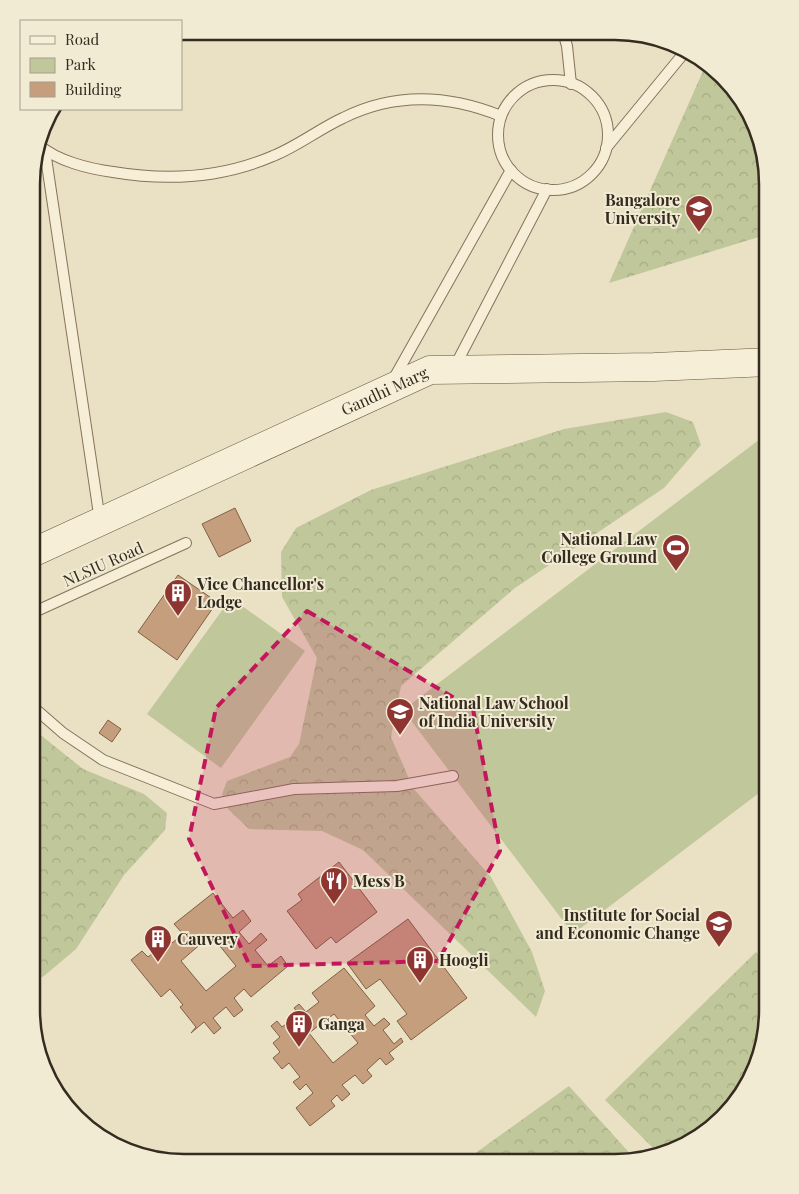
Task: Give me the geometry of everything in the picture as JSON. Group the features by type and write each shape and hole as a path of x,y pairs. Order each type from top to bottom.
{"main road":[{"name":"Gandhi Marg","path":"40,549 430,370 654,367 759,362"}],"lane":[{"path":"565,40 569,56 571,84"},
{"path":"606,148 605,119 599,106 590,95 571,84 550,80 535,82 522,89 512,98 501,116 498,136 500,150 511,170 525,182 547,189 567,188 580,182 592,173 600,162 606,148 681,56"},
{"path":"45,149 74,163 104,171 158,177 196,176 239,168 273,156 297,145 342,118 366,108 391,102 438,99 460,102 501,116"},
{"path":"43,155 100,522"},
{"path":"388,389 511,170"},
{"path":"453,370 547,189"},
{"name":"NLSIU Road","path":"40,609 186,543"},
{"path":"40,713 63,733 103,760 214,804 294,789 397,786 453,776"}],"highlighted area":[{"path":"307,611 473,709 500,851 438,961 250,966 189,839 216,708"}],"green space":[{"path":"703,70 729,96 740,112 748,129 754,147 759,174 759,237 609,283"},
{"path":"666,412 693,422 701,445 664,488 515,588 401,686 391,737 413,788 491,877 532,952 545,991 536,1017 363,850 322,831 249,829 228,809 222,794 227,781 290,757 299,744 317,658 282,597 281,552 296,528 371,490 564,429"},
{"name":"National Law College Ground","path":"759,440 759,793 573,934 403,710"},
{"path":"231,598 305,651 221,768 147,714"},
{"path":"40,734 83,769 144,794 167,813 165,830 124,875 76,949 40,978"},
{"path":"756,952 759,955 759,1020 756,1038 744,1074 735,1090 710,1118 687,1135 654,1148 605,1100"},
{"path":"569,1086 630,1153 615,1154 474,1154"}],"building":[{"path":"235,508 251,541 219,557 202,524"},
{"name":"Vice Chancellor's Lodge","path":"178,575 217,602 177,660 138,632"},
{"path":"108,720 121,729 112,742 99,733"},
{"name":"Mess B","path":"339,862 377,912 336,943 331,937 316,949 287,911 302,900 298,894"},
{"name":"Cauvery","path":"213,893 233,918 243,910 251,921 239,932 249,944 261,933 267,940 255,950 268,966 281,956 288,966 251,997 244,989 234,998 243,1010 234,1017 226,1007 213,1018 221,1028 214,1034 204,1022 191,1033 196,1027 180,1007 183,1005 170,989 161,997 131,960 142,951 148,957 162,946 156,939 164,933 172,943 183,934 174,924","holes":["211,935 236,966 206,991 181,961"]},
{"name":"Hoogli","path":"408,919 467,998 411,1040 397,1021 407,1014 380,979 366,989 347,963"},
{"name":"Ganga","path":"344,968 375,1006 365,1015 374,1026 384,1018 390,1024 383,1030 394,1044 401,1038 403,1042 389,1053 394,1059 386,1065 380,1058 367,1070 372,1076 363,1084 355,1075 342,1085 350,1094 342,1101 337,1095 331,1101 335,1106 310,1126 296,1108 313,1093 306,1084 300,1090 293,1082 300,1077 289,1063 282,1069 273,1058 280,1052 273,1043 280,1037 271,1026 277,1021 282,1027 299,1014 294,1008 299,1004 306,1012 319,1002 312,993","holes":["334,1014 358,1043 333,1063 309,1033"]}],"place":[{"name":"Bangalore University","path":"699,233"},
{"name":"National Law College Ground","path":"676,572"},
{"name":"Vice Chancellor's Lodge","path":"178,617"},
{"name":"National Law School of India University","path":"400,736"},
{"name":"Mess B","path":"334,905"},
{"name":"Institute for Social and Economic Change","path":"719,948"},
{"name":"Cauvery","path":"158,963"},
{"name":"Hoogli","path":"420,984"},
{"name":"Ganga","path":"299,1048"}]}
